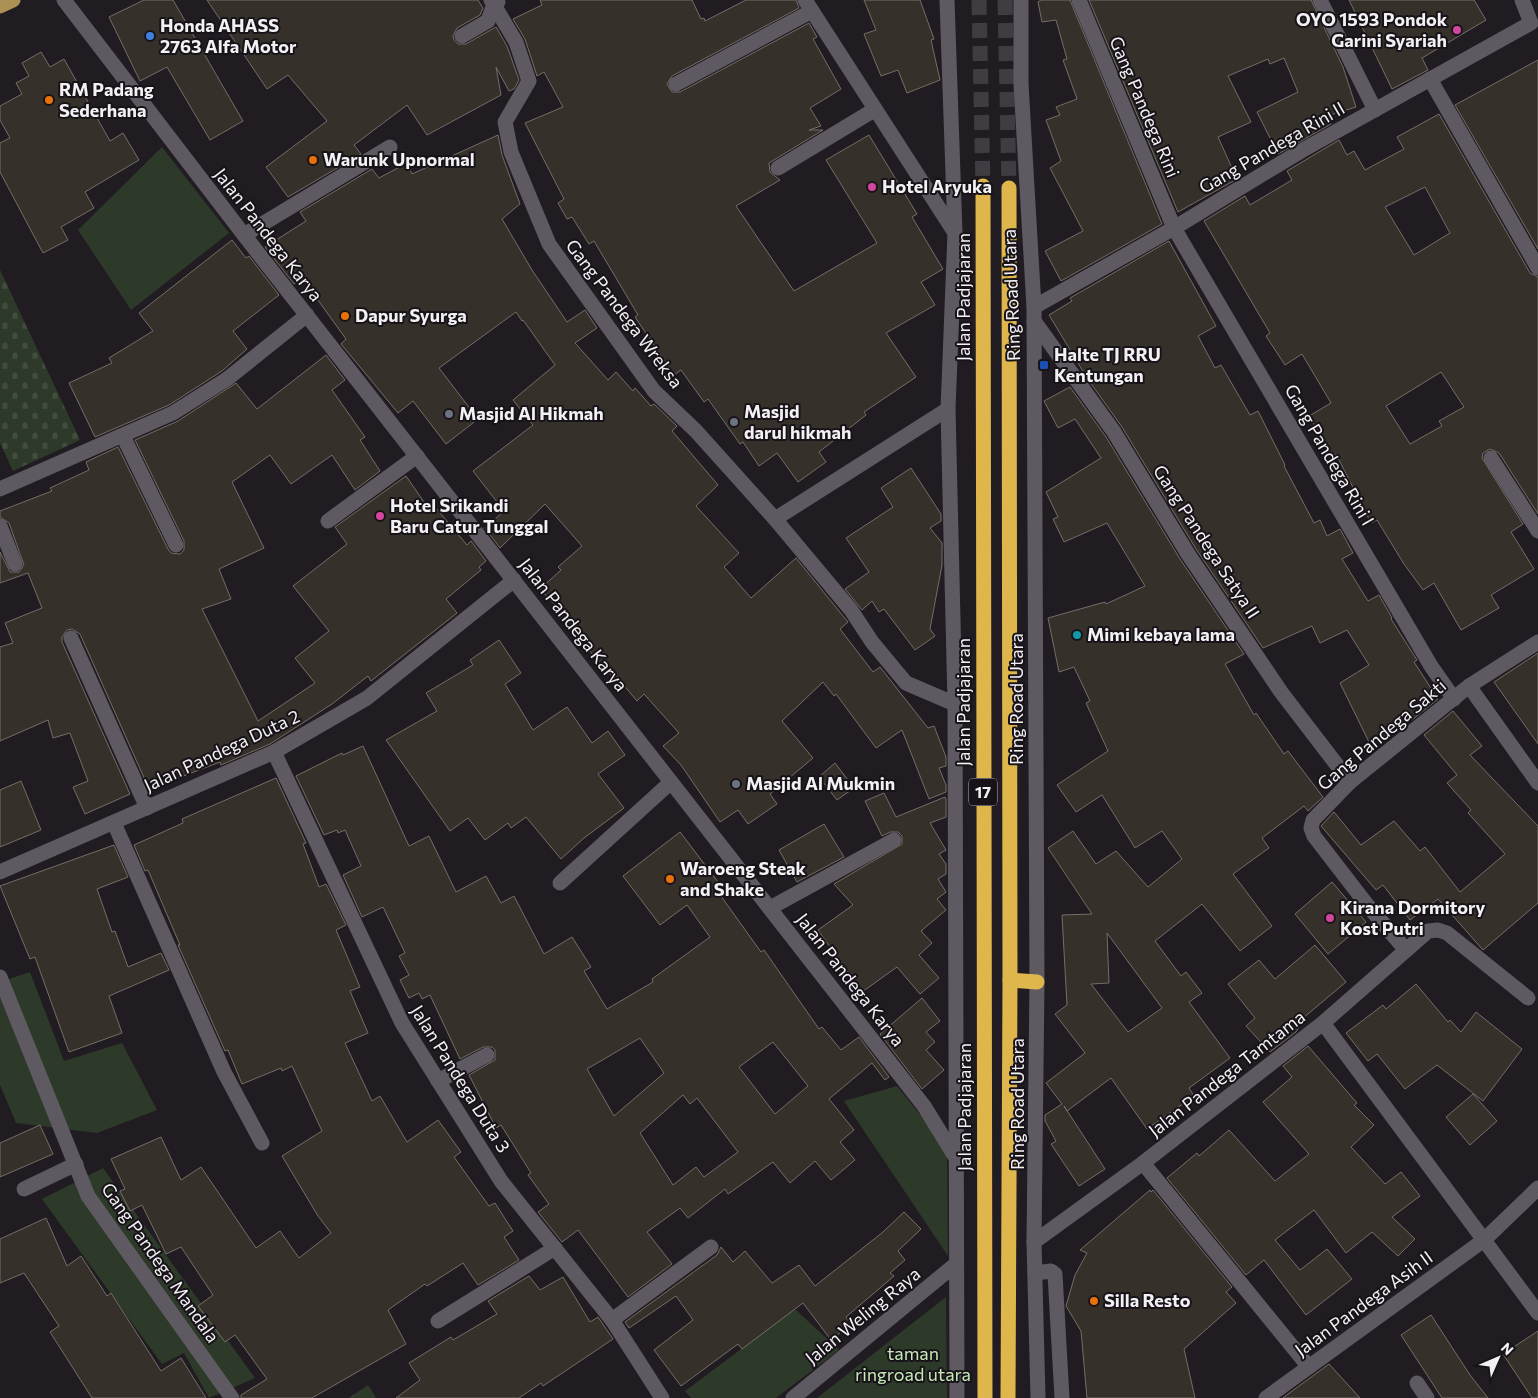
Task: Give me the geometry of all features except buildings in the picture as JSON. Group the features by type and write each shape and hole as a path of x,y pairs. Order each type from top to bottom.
{"highway":[{"name":"Jalan Padjajaran","path":"983,186 985,1398"},
{"name":"17","path":"1008,1398 1010,980 1009,188"},
{"path":"1010,980 1037,982"}],"main road":[{"path":"0,6 13,0"}],"street":[{"name":"Jalan Pandega Karya","path":"64,0 244,235 924,1106 956,1158"},
{"path":"947,0 955,233 948,409 955,704 957,1398"},
{"name":"Ring Road Utara","path":"1021,0 1021,84 1034,314 1037,982 1034,1242 1038,1398"},
{"name":"Gang Pandega Rini","path":"1079,0 1174,228"},
{"path":"1320,0 1375,110"},
{"name":"Gang Pandega Rini II","path":"1034,314 1301,151 1534,24 1522,0"},
{"path":"462,36 488,21 496,1"},
{"name":"Gang Pandega Wreksa","path":"496,1 516,42 529,81 505,122 511,152 549,244 654,391 696,431 775,519 852,610 872,642 906,683 955,704"},
{"path":"676,84 808,5 955,233"},
{"path":"1430,79 1538,268"},
{"path":"778,168 874,110"},
{"path":"244,235 390,147"},
{"name":"Gang Pandega Rini I","path":"1174,228 1431,666 1454,699"},
{"name":"Gang Pandega Satya II","path":"1034,314 1114,432 1188,554 1282,692 1350,782"},
{"path":"0,489 173,413 227,379 308,315"},
{"path":"775,519 948,409"},
{"path":"122,436 176,545"},
{"path":"328,521 417,456"},
{"path":"1491,458 1538,531"},
{"path":"0,526 15,564"},
{"name":"Jalan Pandega Duta 2","path":"0,872 274,752 367,698 514,580"},
{"path":"71,638 146,808"},
{"name":"Gang Pandega Sakti","path":"1406,950 1368,906 1314,836 1313,820 1350,782 1469,686 1538,642"},
{"path":"1469,686 1538,783"},
{"name":"Jalan Pandega Duta 3","path":"274,752 402,1023 501,1181 612,1320 662,1398"},
{"path":"560,883 671,782"},
{"path":"114,823 224,1072 262,1143"},
{"path":"770,908 894,840"},
{"name":"Jalan Pandega Tamtama","path":"1034,1242 1143,1163 1323,1023 1428,931 1438,930 1447,934 1528,998"},
{"name":"Gang Pandega Mandala","path":"0,977 88,1196 232,1398"},
{"path":"1323,1023 1538,1313"},
{"path":"438,1082 487,1055"},
{"path":"1143,1163 1309,1367"},
{"path":"24,1189 76,1164"},
{"name":"Jalan Pandega Asih II","path":"1266,1398 1484,1240 1538,1188"},
{"path":"612,1320 710,1247"},
{"path":"438,1321 555,1248"},
{"name":"Jalan Weling Raya","path":"793,1398 956,1264"},
{"path":"1035,1273 1051,1271 1055,1274 1062,1398"},
{"path":"1417,1383 1427,1398"}],"green space":[{"path":"162,147 229,233 131,310 78,230"},
{"path":"0,270 80,440 13,471 0,443"},
{"path":"30,972 64,1061 122,1043 157,1110 97,1133 16,1123 0,1085 0,982"},
{"path":"897,1086 947,1148 948,1256 844,1101"},
{"path":"103,1168 255,1378 209,1398 184,1353 162,1364 42,1199"},
{"name":"taman ringroad utara","path":"946,1297 947,1398 817,1398"},
{"path":"795,1309 839,1350 776,1398 691,1398 685,1391"},
{"path":"368,1385 376,1398 349,1398"}],"tunnel":[{"path":"979,0 983,186"},
{"path":"1005,0 1009,188"}],"place":[{"name":"OYO 1593 Pondok Garini Syariah","path":"1457,30"},
{"name":"Honda AHASS 2763 Alfa Motor","path":"150,36"},
{"name":"RM Padang Sederhana","path":"49,100"},
{"name":"Warunk Upnormal","path":"313,160"},
{"name":"Hotel Aryuka","path":"872,187"},
{"name":"Dapur Syurga","path":"345,316"},
{"name":"Halte TJ RRU Kentungan","path":"1044,365"},
{"name":"Masjid Al Hikmah","path":"449,414"},
{"name":"Masjid darul hikmah","path":"734,422"},
{"name":"Hotel Srikandi Baru Catur Tunggal","path":"380,516"},
{"name":"Mimi kebaya lama","path":"1077,635"},
{"name":"Masjid Al Mukmin","path":"736,784"},
{"name":"Waroeng Steak and Shake","path":"670,879"},
{"name":"Kirana Dormitory Kost Putri","path":"1330,918"},
{"name":"Silla Resto","path":"1094,1301"}]}
